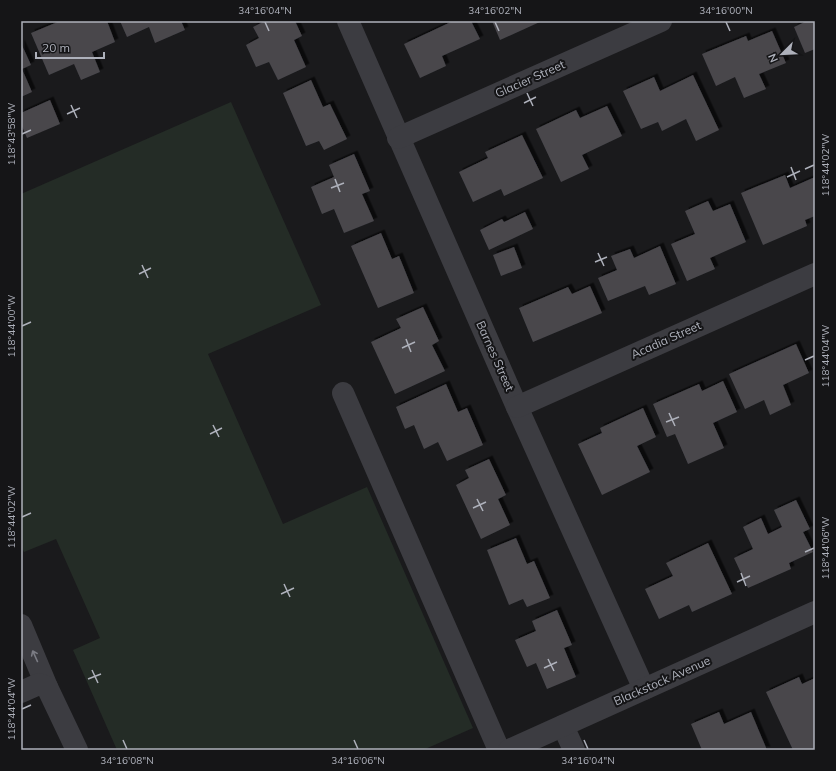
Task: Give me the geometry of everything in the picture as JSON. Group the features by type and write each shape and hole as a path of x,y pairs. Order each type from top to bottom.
{"street":[{"name":"Barnes Street","path":"348,21 517,407 644,689"},
{"name":"Glacier Street","path":"398,138 661,21"},
{"name":"Acadia Street","path":"517,407 815,274"},
{"path":"343,392 499,750"},
{"name":"Blackstock Avenue","path":"509,750 815,612"},
{"path":"21,625 47,687 77,750"},
{"path":"21,692 39,684 47,687"},
{"path":"563,726 574,750"}],"shaded area":[{"path":"231,102 321,305 208,354 283,524 367,487 473,728 423,750 117,750 73,650 100,638 56,539 24,552 21,546 21,194"}],"building":[{"path":"60,21 107,21 115,42 92,52 100,72 81,80 74,64 49,75 31,33"},
{"path":"120,21 181,21 185,30 155,43 149,27 127,37"},
{"path":"265,21 295,21 302,36 294,40 306,67 278,80 269,62 256,67 246,45 259,38 253,27"},
{"path":"453,21 471,21 480,39 442,56 446,66 420,78 404,44"},
{"path":"492,21 542,21 500,40"},
{"path":"807,21 815,21 815,49 805,53 794,27"},
{"path":"772,31 786,63 759,74 766,89 744,98 735,77 716,86 702,54 746,36 748,41"},
{"path":"21,43 31,65 22,69 32,92 21,97"},
{"path":"693,75 719,130 696,141 686,119 662,131 658,122 641,129 623,91 654,77 660,91"},
{"path":"311,80 323,107 330,104 347,139 324,150 319,141 306,146 283,93"},
{"path":"50,100 60,124 27,138 21,124 21,113"},
{"path":"607,106 622,136 582,155 589,169 561,182 536,129 576,110 580,118"},
{"path":"522,135 543,178 504,196 501,189 473,202 459,172 488,158 485,152"},
{"path":"354,154 370,191 362,194 374,221 344,233 334,209 322,214 311,187 334,177 329,165"},
{"path":"785,175 790,188 815,177 815,216 805,220 807,226 763,245 741,193"},
{"path":"708,201 713,211 730,204 746,242 710,258 715,269 687,281 671,244 695,234 685,211"},
{"path":"525,212 533,229 489,250 480,230 502,219 504,222"},
{"path":"381,233 392,259 399,256 414,293 378,308 351,246"},
{"path":"660,246 676,284 649,295 645,286 608,301 598,278 617,270 611,256 630,249 634,258"},
{"path":"514,247 522,268 501,276 493,255"},
{"path":"590,286 602,313 533,342 519,308 568,287 572,294"},
{"path":"423,307 439,341 432,345 445,371 395,394 371,342 401,328 396,319"},
{"path":"796,344 809,373 783,385 791,405 770,415 764,400 745,409 729,374"},
{"path":"723,381 737,412 713,423 724,448 688,464 675,434 667,437 653,404 699,384 702,391"},
{"path":"446,384 458,412 467,408 483,445 447,461 438,442 424,449 414,425 405,429 396,407"},
{"path":"643,408 656,437 637,446 650,472 602,495 578,444 602,433 600,428"},
{"path":"489,459 506,495 498,499 510,525 481,539 456,485 469,478 465,470"},
{"path":"796,500 810,529 803,532 813,552 789,563 791,569 748,588 734,558 753,549 743,527 761,518 768,534 782,527 774,510"},
{"path":"516,538 527,564 534,561 550,598 527,607 523,599 509,605 487,550"},
{"path":"708,543 732,594 692,612 689,605 659,619 645,589 673,576 666,563"},
{"path":"557,610 572,645 564,648 576,677 547,689 536,663 527,667 515,640 536,631 532,621"},
{"path":"799,677 802,684 815,678 815,748 810,750 793,750 766,692"},
{"path":"719,712 724,724 751,712 767,750 702,750 691,724"}]}
